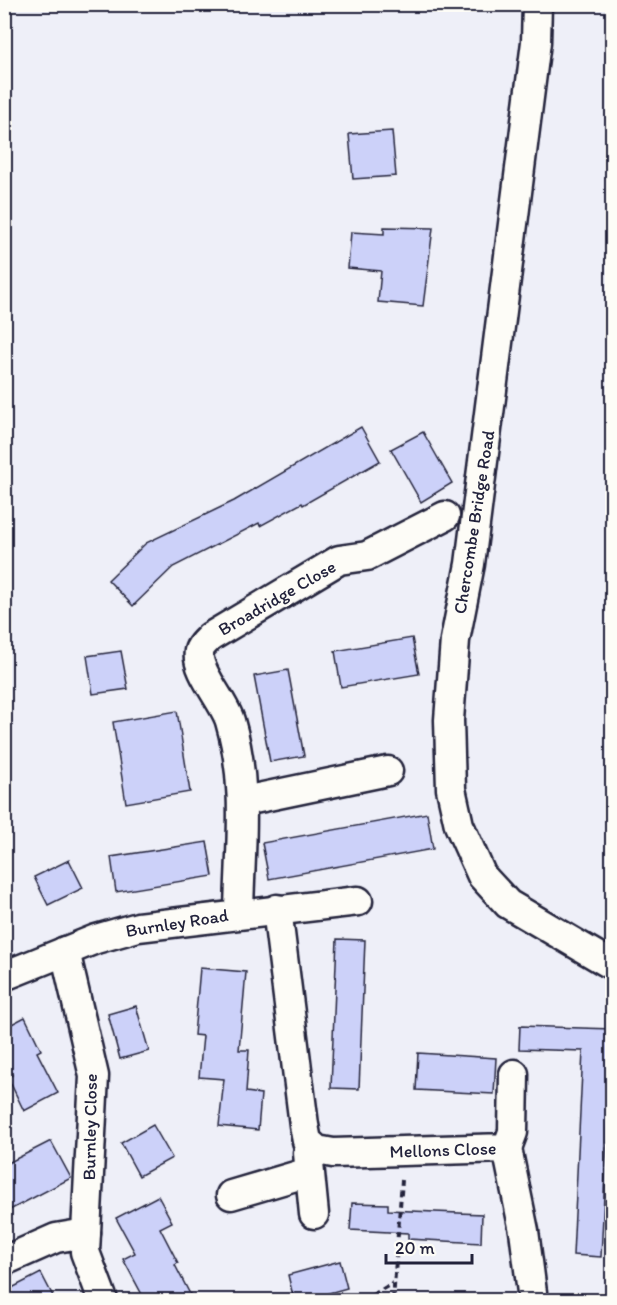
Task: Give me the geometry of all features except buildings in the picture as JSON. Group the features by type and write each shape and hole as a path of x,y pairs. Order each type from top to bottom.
{"street":[{"name":"Chercombe Bridge Road","path":"537,4 536,42 489,425 470,564 454,640 449,720 452,789 459,825 482,876 508,904 612,965"},
{"name":"Broadridge Close","path":"239,913 244,801 230,720 198,664 199,649 210,637 339,560 367,556 445,516"},
{"path":"244,801 388,771"},
{"name":"Burnley Road","path":"4,976 96,939 138,927 239,913 358,901"},
{"path":"277,909 314,1214"},
{"name":"Burnley Close","path":"65,951 94,1076 85,1252 103,1300"},
{"name":"Mellons Close","path":"307,1142 317,1150 333,1153 507,1148 513,1132 514,1074"},
{"path":"507,1148 524,1231 533,1300"},
{"path":"231,1195 309,1172"},
{"path":"4,1261 56,1238 86,1233"}],"path":[{"path":"393,1300 405,1152"},
{"path":"364,1300 394,1282"}]}
